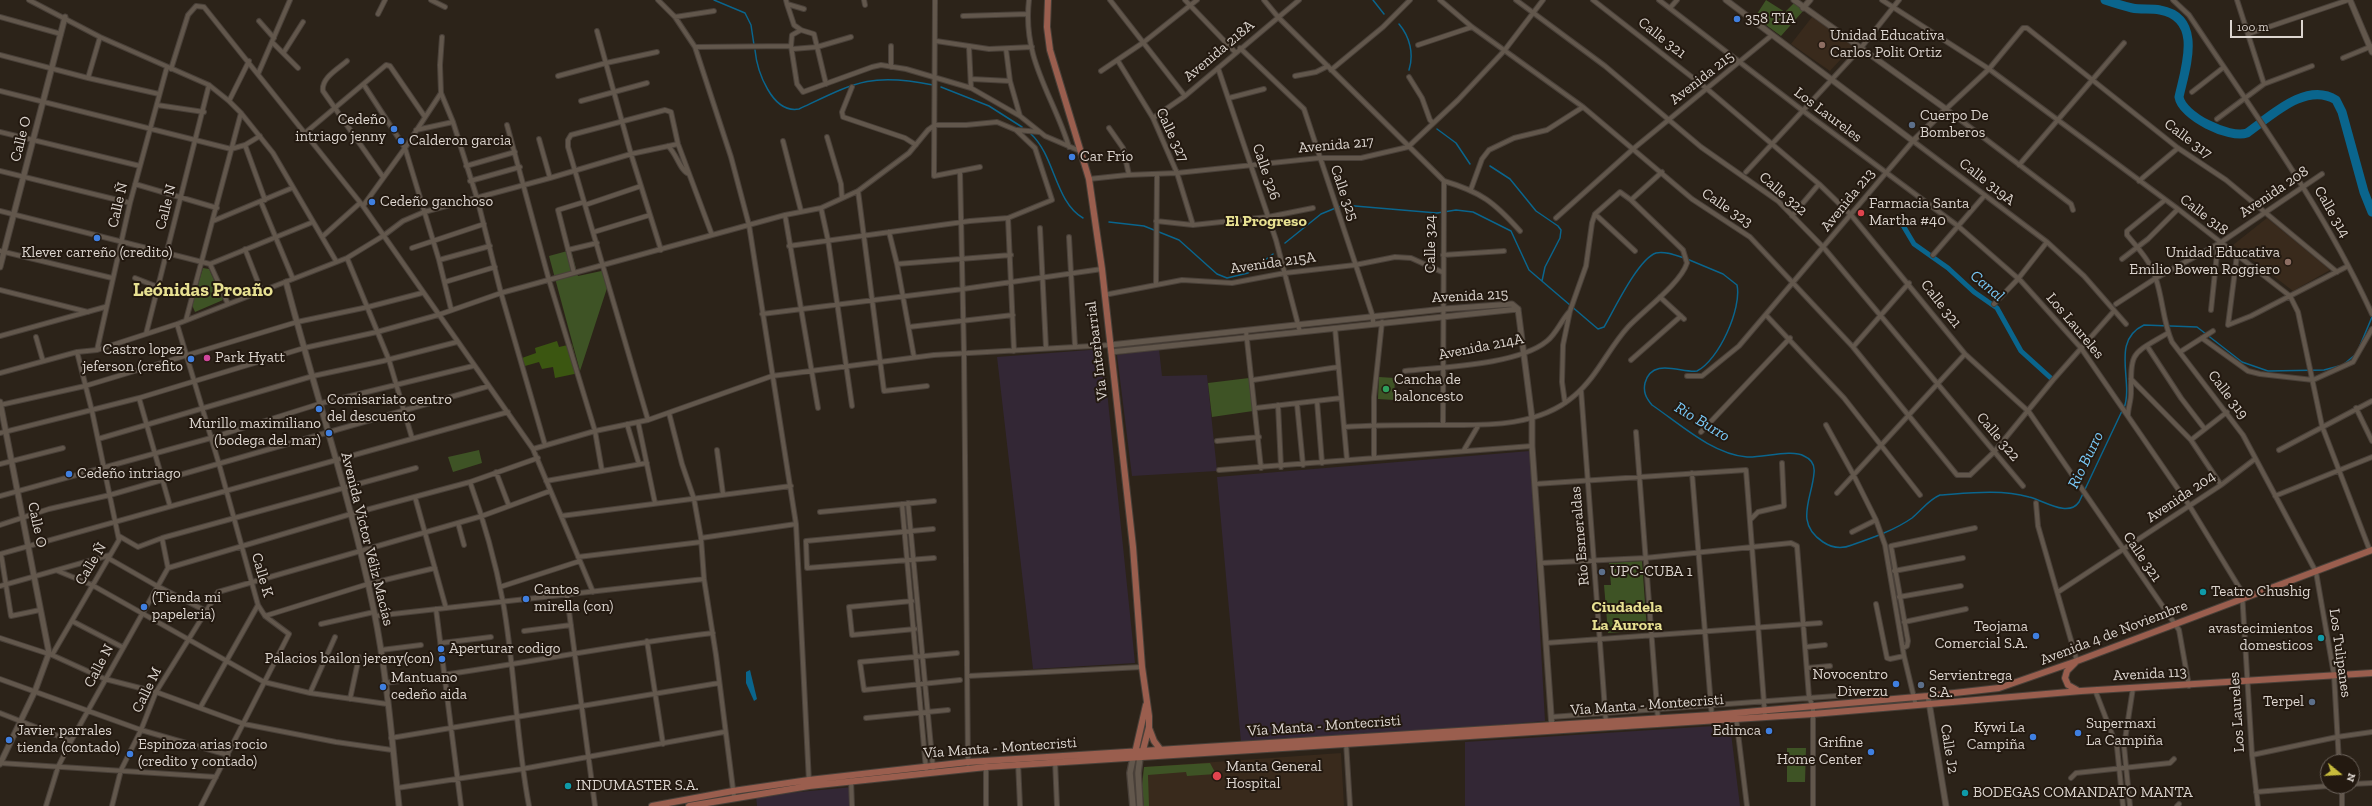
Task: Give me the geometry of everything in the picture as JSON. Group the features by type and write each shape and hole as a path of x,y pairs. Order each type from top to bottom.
{"main road":[{"name":"Vía Interbarrial","path":"1048,0 1047,27 1050,50 1089,179 1102,269 1133,547 1142,667 1149,727 1143,750 1137,758 1130,773 1133,806"},
{"name":"Avenida 4 de Noviembre","path":"1999,688 2077,661 2371,551"},
{"path":"2077,661 2067,671 2065,678 2070,687 2081,691"},
{"name":"Avenida 113","path":"1930,705 2081,691 2190,686 2372,673"},
{"name":"Vía Manta - Montecristi","path":"652,806 809,783 986,763 1137,758 1346,741 1552,728 1658,724 1999,688"},
{"name":"Vía Interbarrial","path":"1140,806 1136,750 1146,704"},
{"name":"Vía Manta - Montecristi","path":"1764,713 1814,714 1930,705"},
{"name":"Vía Manta - Montecristi","path":"1552,728 1606,720 1657,717 1712,718"},
{"path":"1149,727 1154,740 1160,749"},
{"name":"Vía Manta - Montecristi","path":"1055,760 1136,750 1346,741"},
{"name":"Vía Manta - Montecristi","path":"689,806 733,794"}],"street":[{"path":"29,0 65,17 100,37 209,86 229,102 241,113 273,153 292,188 336,261"},
{"path":"258,74 290,0"},
{"path":"378,14 385,0"},
{"path":"431,0 445,7"},
{"path":"658,0 675,17 695,47 731,157 749,225 796,524 809,783"},
{"path":"864,0 865,5"},
{"path":"935,0 936,77 934,176 980,167"},
{"path":"1029,0 1028,14 1032,47 1039,78 1059,119 1069,147"},
{"path":"1110,0 1185,96"},
{"path":"1185,0 1235,52"},
{"path":"1101,71 1118,61 1144,42 1197,0"},
{"path":"1264,0 1278,17 1444,181 1471,189 1485,197 1520,231"},
{"name":"Avenida 218A","path":"1153,118 1185,96 1235,52 1299,0"},
{"path":"1331,70 1382,27 1410,0"},
{"name":"Calle 323","path":"1440,0 1504,51 1583,107 1662,172 1692,199 1750,237 1853,347 1953,471 1962,476 1974,472 1994,452"},
{"name":"Calle 322","path":"1516,0 1605,66 1668,120 1708,151 1765,191 1792,216 1824,248 2023,486"},
{"name":"Avenida 217","path":"1089,179 1129,175 1157,175 1319,158 1361,158 1408,147 1433,124 1504,51 1532,12 1543,0"},
{"name":"Calle 321","path":"1593,0 1706,88 1819,184 1852,216 1909,283 1965,354 2029,412 2179,630 2190,686"},
{"name":"Los Laureles","path":"1660,0 1885,173 1958,226 2018,279 2081,348 2189,505 2242,592 2252,755 2258,806"},
{"path":"1670,8 1677,0"},
{"name":"Calle 319A","path":"1726,0 2047,242 2095,287 2126,324"},
{"path":"1794,0 1860,49 1946,109 2071,204 2073,210"},
{"path":"1803,8 1810,0"},
{"name":"Calle 318","path":"1882,0 1989,68 2178,209 2219,243 2290,296 2298,312 2322,426 2371,551"},
{"path":"1746,172 1860,49 1899,0"},
{"name":"Calle 314","path":"2173,0 2189,15 2265,126 2303,186 2348,266 2372,314"},
{"path":"2237,0 2264,84"},
{"path":"2248,34 2349,0 2371,49 2343,58"},
{"path":"786,2 804,9"},
{"path":"786,2 791,21 801,30 814,34 826,84"},
{"name":"Calle Ñ","path":"97,350 105,307 122,243 130,203 159,94 188,15 196,6 204,7 249,61"},
{"path":"675,17 714,11"},
{"path":"963,16 1028,14"},
{"path":"0,17 61,34"},
{"name":"Calle O","path":"0,267 2,252 14,215 65,17"},
{"path":"259,21 273,40 298,68"},
{"path":"284,52 303,22"},
{"path":"1418,45 1472,27"},
{"name":"Avenida 213","path":"1687,376 1702,376 1739,346 1852,216 1885,173 1914,141 1989,68 2023,28"},
{"name":"Calle 317","path":"2023,28 2027,28 2178,148 2226,180 2337,272"},
{"path":"801,30 792,35 791,47 799,89 807,92 872,67 891,67 936,77 971,88 1020,116 1039,132 1080,151"},
{"path":"597,31 631,154 661,250"},
{"name":"Avenida 215","path":"1556,218 1633,149 1706,88 1741,62 1772,35"},
{"path":"88,78 100,37"},
{"path":"442,37 441,93 477,198 501,292 545,445"},
{"path":"695,47 817,47 851,37"},
{"path":"936,41 969,47 1006,49 1032,47"},
{"path":"2019,165 2124,43"},
{"path":"891,46 891,67"},
{"path":"969,47 971,88"},
{"name":"Calle 325","path":"1240,48 1304,109 1336,210 1373,317 1373,324"},
{"path":"1006,49 1010,81 1020,116"},
{"path":"558,76 606,63 657,52"},
{"path":"0,54 88,78 159,94"},
{"path":"229,102 249,61 362,205 473,366 508,412 533,449 593,592"},
{"path":"347,61 322,85 323,91 334,109 383,177"},
{"name":"Calle 327","path":"1118,61 1153,118 1177,173 1193,225"},
{"path":"305,134 386,65 390,66 425,117"},
{"path":"1295,76 1316,72 1328,66"},
{"path":"2218,119 2244,97 2264,84 2312,66"},
{"path":"2192,92 2224,67"},
{"name":"Calle 326","path":"1218,68 1268,217 1285,272 1300,332"},
{"path":"1409,77 1422,98 1430,120 1433,124"},
{"path":"971,79 1010,81"},
{"path":"581,102 647,83"},
{"path":"364,85 405,148 439,260 451,309"},
{"name":"Calle N","path":"146,334 204,112 209,86"},
{"path":"852,87 842,112 843,116 905,138 916,145"},
{"path":"1229,98 1264,89"},
{"path":"0,91 231,149 245,145 260,136"},
{"path":"322,237 362,205 405,148 441,93"},
{"path":"157,105 204,112"},
{"path":"1471,189 1482,159 1489,150 1514,138 1547,130 1583,107"},
{"path":"648,420 604,265 584,204 568,147 568,140 571,135 668,110 671,112 678,144 712,236"},
{"path":"186,320 241,113"},
{"path":"416,130 452,122"},
{"path":"3,432 92,411 195,382 304,348 377,332 438,314 501,292 661,250 785,215 821,208 858,191 909,153 928,130 935,125 966,125 997,122 1016,130 1039,132"},
{"path":"507,125 525,185 549,280 595,431 602,471"},
{"path":"1109,128 1123,148 1129,175"},
{"path":"789,246 962,222 1008,218 1052,200 1035,148 1016,130"},
{"path":"0,132 140,166"},
{"path":"827,137 841,184 842,198"},
{"path":"539,139 550,178"},
{"path":"783,141 801,211"},
{"path":"0,373 77,352 97,350 177,324 261,290 286,282 336,261 347,258 383,236 403,221 424,212 575,171 631,154 678,144"},
{"path":"245,145 275,237 293,279"},
{"path":"668,146 677,155 682,169 689,174"},
{"path":"2139,181 2178,148"},
{"path":"466,166 515,152"},
{"path":"470,181 520,167"},
{"path":"960,170 964,320 968,765"},
{"path":"0,171 130,203"},
{"path":"1631,200 1662,172"},
{"name":"Avenida 208","path":"2116,304 2156,278 2219,243 2266,213 2322,174"},
{"path":"1156,285 1155,234 1157,175"},
{"name":"Calle 324","path":"1443,425 1444,309 1442,272 1442,215 1444,181"},
{"path":"136,184 181,196 217,208"},
{"path":"1792,216 1819,184"},
{"path":"574,273 558,210 584,204 641,186"},
{"path":"213,221 292,188"},
{"path":"858,191 862,236 886,392 928,386"},
{"path":"1344,426 1478,426 1532,418 1556,409 1565,403 1581,390 1592,379 1619,338 1660,297 1687,263 1686,254 1631,200 1620,192 1595,214 1592,223 1586,266 1572,302 1562,360 1562,382 1565,403"},
{"path":"1933,255 1986,195"},
{"name":"Calle 319","path":"2165,200 2126,233 2149,262 2156,278 2167,331 2180,352 2243,435 2316,572"},
{"path":"821,208 828,240 852,406"},
{"path":"1156,222 1193,225 1268,217 1313,208"},
{"path":"2122,259 2138,247 2178,209"},
{"path":"0,211 201,263 210,264 245,248 313,222"},
{"path":"1595,214 1635,251"},
{"path":"594,232 650,215"},
{"path":"785,215 789,246 818,408"},
{"path":"1008,218 1011,255 1014,350"},
{"path":"412,248 432,239 484,224"},
{"path":"1040,228 1046,348"},
{"path":"889,232 904,296 914,357"},
{"path":"1069,237 1076,346"},
{"path":"1994,304 2018,279 2047,242"},
{"path":"568,250 597,243"},
{"path":"2211,310 2219,243"},
{"path":"439,260 490,246"},
{"path":"245,248 261,290"},
{"path":"1443,254 1504,251"},
{"path":"2,252 112,278"},
{"path":"897,264 963,257 1011,255"},
{"path":"2237,255 2228,325 2251,316 2348,266"},
{"name":"Avenida 215A","path":"1104,295 1182,280 1232,283 1285,272 1356,265 1402,257 1442,272"},
{"path":"347,258 389,360 412,438"},
{"path":"210,264 228,304"},
{"path":"445,282 495,267"},
{"path":"762,314 963,289 1042,276 1102,269"},
{"path":"135,278 158,287"},
{"name":"Avenida Víctor Véliz Macías","path":"286,282 304,348 322,404 336,461 345,489 368,584 381,650 399,806"},
{"path":"1853,347 1909,283"},
{"path":"0,290 88,312"},
{"path":"0,404 85,386 297,322 368,307 422,293"},
{"path":"1631,360 1682,318 1660,297"},
{"name":"Avenida 215","path":"1110,349 1246,331 1444,309 1512,304 1518,309"},
{"path":"0,336 105,307"},
{"path":"1518,309 1532,418 1532,446 1552,728"},
{"name":"Avenida 215","path":"1110,349 1247,338 1444,315 1518,309"},
{"name":"Avenida 214A","path":"1405,371 1444,367 1524,354 1550,338 1570,311"},
{"path":"1994,452 2114,311"},
{"path":"909,327 1013,315"},
{"path":"1766,315 1790,338 1824,375 1881,444 1920,495"},
{"path":"1374,458 1372,425 1382,322"},
{"name":"Calle K","path":"177,324 188,356 219,464 250,582 258,606 266,616 289,634 201,806"},
{"path":"1335,328 1347,460"},
{"path":"2204,337 2248,371 2312,378 2353,362 2372,329"},
{"path":"1246,331 1253,380 1261,468"},
{"path":"2127,414 2131,396 2131,362 2135,354 2167,331"},
{"path":"2180,352 2212,331"},
{"path":"36,338 43,361"},
{"path":"1701,432 1790,338"},
{"path":"98,439 147,426 313,376 389,360 457,342"},
{"path":"533,449 595,431 648,420 772,376 914,357 1076,346 1110,349"},
{"path":"2147,346 2180,398 2204,428"},
{"name":"Calle Ñ","path":"0,764 50,654 72,621 109,556 118,544 119,536 92,411 77,352"},
{"path":"1837,492 1965,354"},
{"path":"0,496 104,466 211,438 322,404 473,366"},
{"path":"1253,380 1338,367"},
{"path":"2131,379 2191,440 2222,485"},
{"path":"0,525 23,519 49,509 110,495 488,386"},
{"name":"Río Esmeraldas","path":"1581,390 1607,727"},
{"path":"138,398 170,506"},
{"path":"1256,408 1341,398"},
{"path":"1317,401 1322,463"},
{"path":"2279,450 2356,408 2372,401"},
{"name":"Calle O","path":"0,404 3,432 11,460 30,547 40,610 50,654"},
{"path":"1297,404 1302,465"},
{"path":"1278,406 1282,467"},
{"path":"2356,408 2372,441"},
{"path":"40,610 11,616 0,554 116,523 170,506 508,412"},
{"path":"2191,440 2204,428 2226,412"},
{"path":"669,413 682,464 694,499 701,540 704,579 713,633 724,732 733,794"},
{"path":"638,422 655,503"},
{"path":"627,424 639,464"},
{"path":"1826,425 1853,474 1879,528 1904,656 1916,706"},
{"path":"1464,450 1478,426"},
{"path":"1636,432 1658,724"},
{"path":"1217,441 1259,437"},
{"path":"1219,470 1282,467 1464,450 1532,446"},
{"path":"0,464 63,448"},
{"path":"717,450 723,494"},
{"path":"2275,496 2372,457"},
{"path":"162,538 168,568 351,514 470,482 538,458"},
{"name":"Avenida 204","path":"2058,592 2189,505 2222,485 2255,459"},
{"path":"546,481 647,463"},
{"path":"1749,520 1758,512 1784,506 1782,463"},
{"path":"119,536 138,547 162,538 345,489 416,468"},
{"path":"1535,484 1746,470 1764,713"},
{"path":"496,472 509,506"},
{"path":"1692,473 1712,718"},
{"path":"470,482 482,516 503,603 522,769 529,806"},
{"path":"561,516 791,486"},
{"path":"250,582 482,516 550,491"},
{"path":"415,498 446,608"},
{"path":"820,512 934,501"},
{"path":"2036,503 2038,526 2077,661"},
{"path":"902,504 926,770"},
{"path":"908,504 933,769"},
{"path":"1852,532 1876,520"},
{"path":"458,523 464,545"},
{"path":"500,587 579,559 796,524"},
{"path":"1903,648 1907,646 1908,641 1890,548 1892,545 1975,528"},
{"path":"933,529 806,541 807,568 934,558"},
{"path":"1541,563 1645,558 1791,543 1797,546 1807,668 1810,697 1814,714 1813,806"},
{"path":"0,586 109,556 157,586 206,611"},
{"path":"1894,571 1963,558"},
{"name":"Calle N","path":"46,806 58,766 122,647 168,568"},
{"path":"266,616 368,584 435,568"},
{"path":"58,571 92,586 264,682 310,693 387,704"},
{"name":"Los Tulipanes","path":"2316,572 2334,675 2338,754"},
{"path":"321,624 374,614 503,603 704,579"},
{"name":"Calle M","path":"112,806 122,770 141,730 156,692 188,640 218,592 250,582"},
{"path":"1899,597 1961,586"},
{"path":"567,596 595,806"},
{"path":"917,601 849,607 852,635 920,629"},
{"path":"1876,604 1887,658 1890,659 1904,656"},
{"path":"200,708 258,606"},
{"path":"436,609 461,806"},
{"path":"1904,622 1966,610"},
{"path":"72,621 122,647"},
{"path":"1546,643 1820,623"},
{"path":"524,631 571,625"},
{"path":"384,684 445,676 574,655 647,641 713,633"},
{"path":"440,643 491,636"},
{"path":"310,693 335,637"},
{"path":"0,638 50,654 105,679 156,692 244,724 336,742 392,750"},
{"path":"647,641 663,744"},
{"path":"381,650 421,645"},
{"path":"1806,647 1825,645"},
{"path":"957,653 860,662 864,690 960,680"},
{"path":"350,699 359,658"},
{"path":"1807,668 1830,666"},
{"path":"968,676 1142,667"},
{"path":"0,679 141,730 228,755"},
{"path":"391,738 450,726 582,707 719,683"},
{"path":"2130,806 2124,741 2132,688"},
{"path":"2095,690 2115,742 2123,806"},
{"path":"1551,717 1605,711 1836,696"},
{"name":"Calle J2","path":"1928,696 1946,806"},
{"path":"866,718 948,710"},
{"path":"0,714 20,720 71,741"},
{"path":"1736,716 1747,806"},
{"path":"397,788 522,769 724,732"},
{"path":"2252,755 2337,737 2372,732"},
{"path":"923,737 930,736"},
{"path":"1346,741 1350,806"},
{"path":"2115,742 2124,741"},
{"path":"2071,778 2076,773 2170,763 2174,759"},
{"path":"1055,760 1057,806"},
{"path":"1018,762 1020,806"},
{"path":"986,763 986,806"},
{"path":"0,764 58,766 216,777"},
{"path":"851,778 852,806"},
{"path":"2360,784 2372,783"},
{"path":"2256,792 2320,787"},
{"path":"2342,794 2342,806"}],"shaded area":[{"name":"Unidad Educativa Carlos Polit Ortiz","path":"1812,17 1853,46 1830,71 1791,44"},
{"name":"Unidad Educativa Emilio Bowen Roggiero","path":"2267,218 2330,270 2293,291 2233,245"},
{"path":"1103,349 1099,354 1100,360 1104,362 1135,663 1033,669 997,357"},
{"path":"1159,349 1162,376 1207,375 1217,471 1132,476 1117,355"},
{"path":"1530,451 1545,721 1346,738 1241,742 1217,477"},
{"path":"1730,725 1740,806 1465,806 1465,742"},
{"name":"Manta General Hospital","path":"1341,753 1344,806 1144,806 1142,786 1144,767"},
{"path":"853,787 853,806 757,806 756,796"}],"green space":[{"path":"1766,0 1785,12 1794,3 1804,10 1781,36 1755,17"},
{"path":"571,250 578,276 606,270 609,282 580,371 549,256"},
{"path":"203,268 209,269 223,300 195,312 192,305"},
{"path":"557,341 559,347 572,344 579,373 555,378 553,367 542,369 539,362 525,366 522,358 536,353 535,348"},
{"name":"Cancha de baloncesto","path":"1379,377 1395,378 1394,400 1378,399"},
{"path":"1249,378 1253,411 1212,417 1208,383"},
{"path":"479,450 482,463 453,472 448,457"},
{"path":"1642,561 1647,630 1608,633 1604,585 1611,585 1609,563"},
{"path":"1787,748 1806,748 1805,782 1787,782"},
{"path":"1210,763 1216,774 1187,776 1186,772 1148,775 1149,806 1144,806 1142,786 1144,767"}],"water":[{"path":"750,670 757,699 754,701 746,683 746,672"}],"waterway":[{"path":"714,0 745,13 751,25 754,45"},
{"path":"1373,0 1384,14"},
{"path":"2105,0 2132,8 2160,10 2174,15 2182,23 2187,34 2188,46 2185,73 2179,97 2182,104 2188,111 2197,118 2218,129 2229,133 2247,133 2289,103 2301,98 2313,95 2325,95 2336,100 2342,112 2364,192 2372,212"},
{"path":"1399,24 1406,34 1410,46 1411,58 1409,70"},
{"path":"755,50 759,69 768,89 781,105 789,109 799,109 834,92 863,82 893,80 911,81 933,85"},
{"path":"941,87 989,106 1022,127"},
{"path":"1437,129 1456,143 1470,164"},
{"path":"1031,134 1039,143 1045,154 1066,201 1074,211 1083,218"},
{"path":"1490,166 1510,179 1536,211 1558,226 1561,230 1560,238 1545,267 1542,281"},
{"path":"1285,243 1321,214 1343,205 1437,213 1456,210 1473,212 1511,231 1529,270 1598,329 1604,327 1634,275 1649,257 1656,253 1663,253 1684,258"},
{"name":"Canal","path":"1898,217 1914,244 1948,268 1974,292 1997,308 2021,351 2053,380"},
{"path":"1109,222 1144,226 1179,240 1217,274 1227,278 1248,273 1273,254"},
{"name":"Rio Burro","path":"1687,259 1723,274 1737,285 1738,295 1736,307 1721,345 1705,365 1697,371 1668,368 1654,370 1649,375 1645,383 1644,389 1647,397 1652,405 1685,429 1709,444 1734,455 1753,457 1792,453 1799,454 1809,459 1814,470 1813,483 1808,501 1807,519 1809,527 1814,535 1830,546 1845,547 1891,530 1912,518 1929,502 1940,495 1996,492 2029,497 2055,507 2074,507 2079,502 2122,411"},
{"path":"2359,348 2372,317"},
{"path":"2124,408 2127,386 2125,351 2128,341 2134,332 2144,325 2197,327 2242,362 2268,371 2324,370 2339,366"},
{"path":"2344,364 2355,355"}],"place":[{"name":"358 TIA","path":"1737,19"},
{"name":"Unidad Educativa Carlos Polit Ortiz","path":"1822,45"},
{"name":"Cuerpo De Bomberos","path":"1912,125"},
{"name":"Cedeño intriago jenny","path":"394,129"},
{"name":"Calderon garcia","path":"401,141"},
{"name":"Car Frío","path":"1072,157"},
{"name":"Cedeño ganchoso","path":"372,202"},
{"name":"Farmacia Santa Martha #40","path":"1861,213"},
{"name":"Klever carreño (credito)","path":"97,238"},
{"name":"Unidad Educativa Emilio Bowen Roggiero","path":"2288,262"},
{"name":"Park Hyatt","path":"207,358"},
{"name":"Castro lopez jeferson (crefito","path":"191,359"},
{"name":"Cancha de baloncesto","path":"1386,389"},
{"name":"Comisariato centro del descuento","path":"319,409"},
{"name":"Murillo maximiliano (bodega del mar)","path":"329,433"},
{"name":"Cedeño intriago","path":"69,474"},
{"name":"UPC-CUBA 1","path":"1602,572"},
{"name":"Teatro Chushig","path":"2203,592"},
{"name":"Cantos mirella (con)","path":"526,599"},
{"name":"(Tienda mi papeleria)","path":"144,607"},
{"name":"Teojama Comercial S.A.","path":"2036,636"},
{"name":"avastecimientos domesticos","path":"2321,638"},
{"name":"Aperturar codigo","path":"441,649"},
{"name":"Palacios bailon jereny(con)","path":"442,659"},
{"name":"Novocentro Diverzu","path":"1896,684"},
{"name":"Servientrega S.A.","path":"1921,685"},
{"name":"Mantuano cedeño aida","path":"383,687"},
{"name":"Terpel","path":"2312,702"},
{"name":"Edimca","path":"1769,731"},
{"name":"Supermaxi La Campiña","path":"2078,733"},
{"name":"Kywi La Campiña","path":"2033,737"},
{"name":"Javier parrales tienda (contado)","path":"9,740"},
{"name":"Grifine Home Center","path":"1871,752"},
{"name":"Espinoza arias rocio (credito y contado)","path":"130,754"},
{"name":"Manta General Hospital","path":"1217,776"},
{"name":"INDUMASTER S.A.","path":"568,786"},
{"name":"BODEGAS COMANDATO MANTA","path":"1965,793"}],"district":[{"name":"El Progreso","path":"1266,221"},
{"name":"Leónidas Proaño","path":"203,291"},
{"name":"Ciudadela La Aurora","path":"1627,616"}]}
